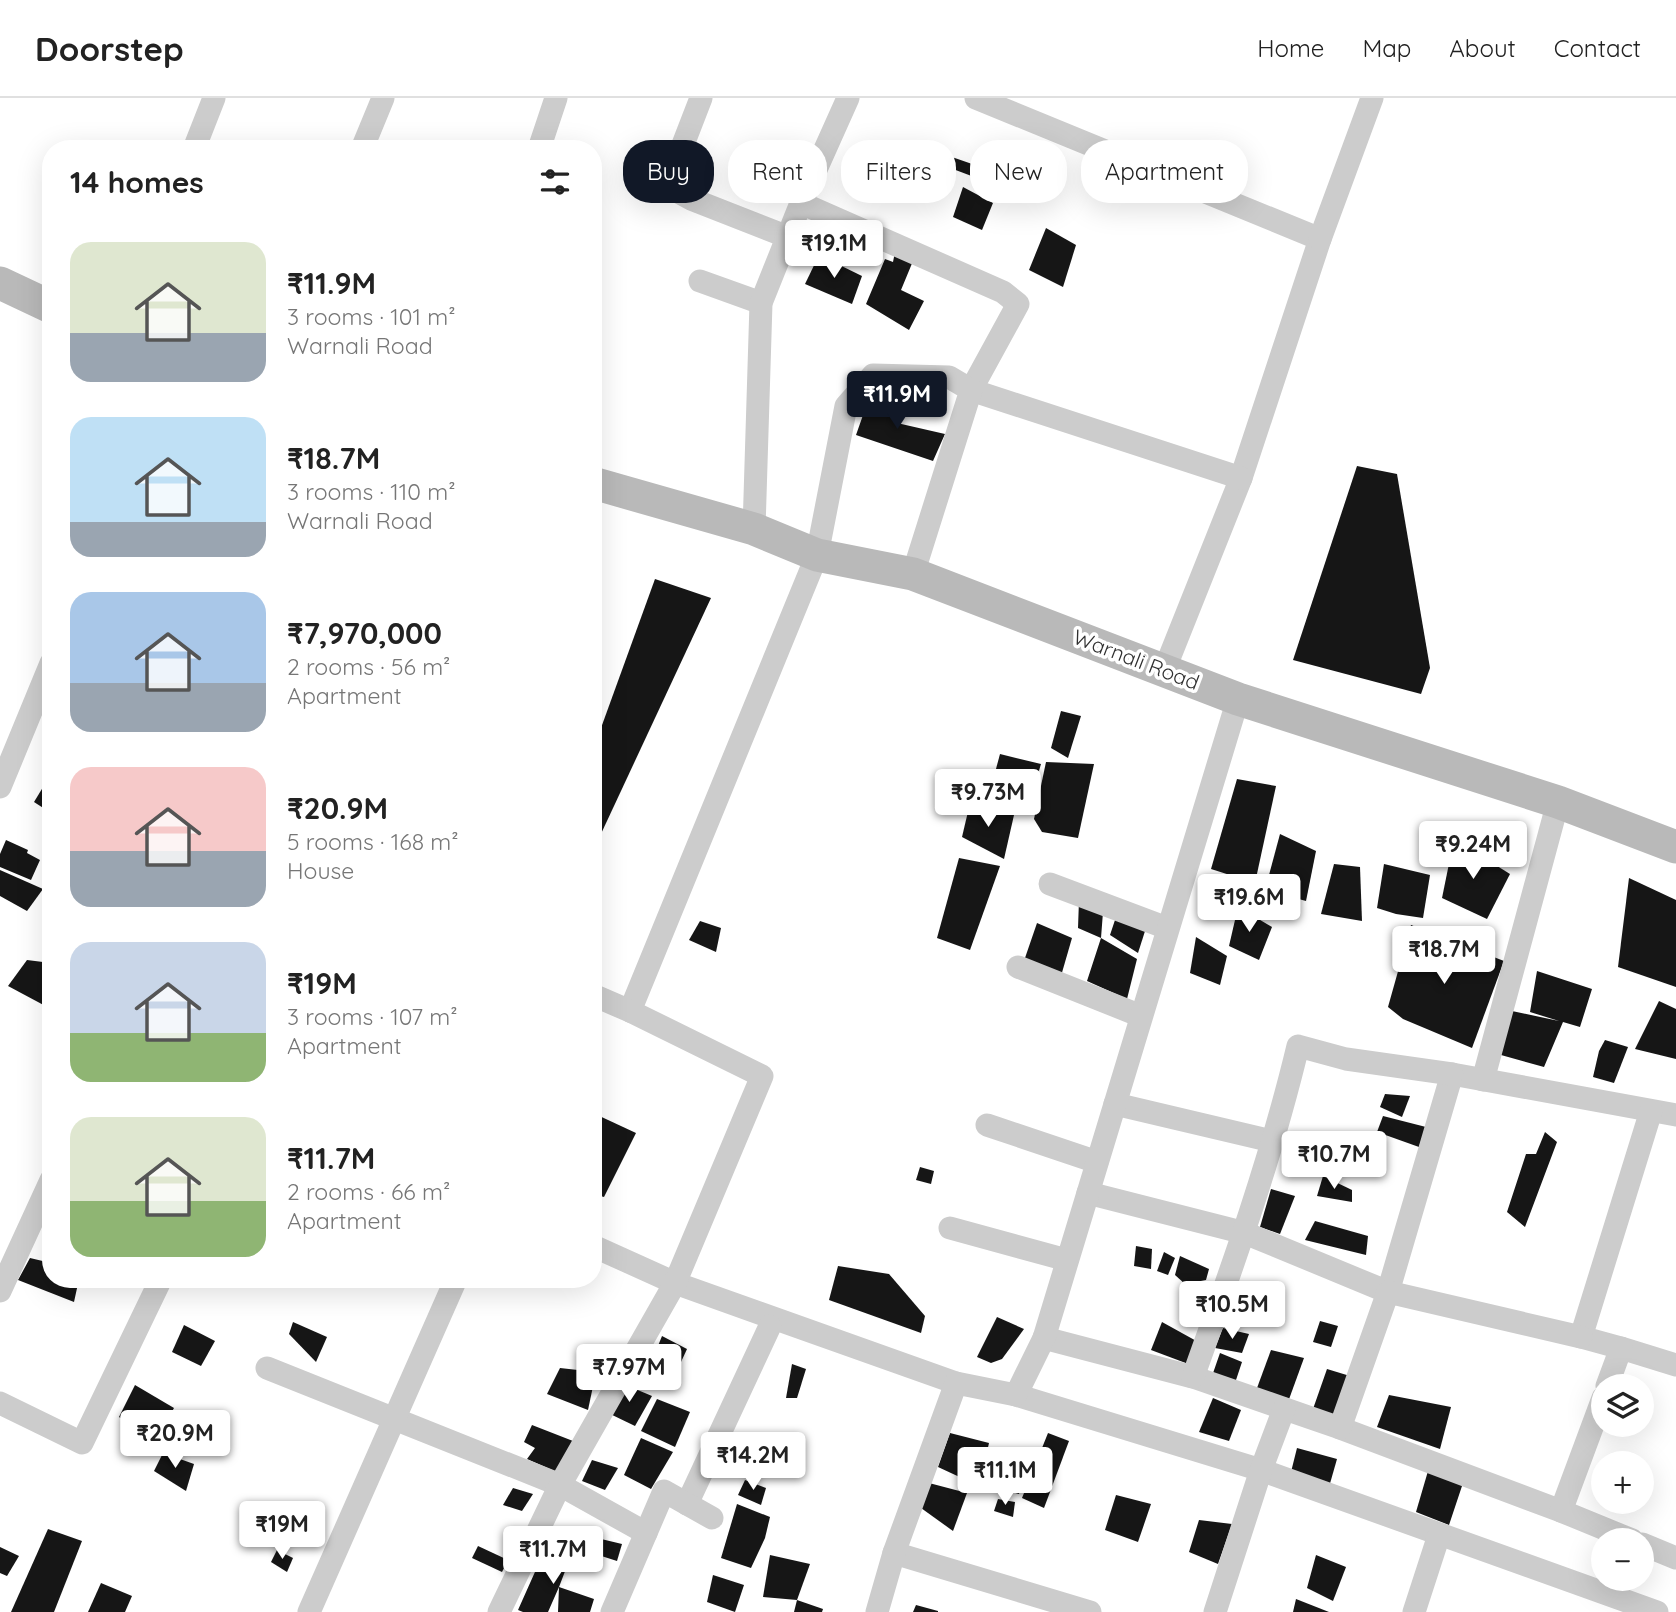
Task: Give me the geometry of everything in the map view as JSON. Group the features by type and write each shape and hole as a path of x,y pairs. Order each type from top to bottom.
{"main road":[{"path":"0,283 42,303"},
{"name":"Warnali Road","path":"602,486 754,529 817,555 913,574 1238,699 1558,802 1675,843"}],"street":[{"path":"198,140 214,98"},
{"path":"366,140 383,98"},
{"path":"542,140 556,98"},
{"path":"701,98 667,186 691,199 788,237"},
{"path":"827,145 848,98"},
{"path":"976,98 1320,239"},
{"path":"1164,671 1241,478 1320,239 1372,98"},
{"path":"754,529 761,303 801,203 1003,292 1018,304 971,390 913,574"},
{"path":"700,281 761,303"},
{"path":"630,1010 817,555 846,406 873,375 949,377 971,390 1241,478"},
{"path":"0,787 42,685"},
{"path":"1016,1395 1044,1338 1238,699"},
{"path":"1483,1080 1558,802"},
{"path":"1050,884 1167,928"},
{"path":"1018,967 1141,1016"},
{"path":"499,1612 560,1485 675,1283 762,1076 602,999"},
{"path":"1193,1377 1245,1233 1298,1046 1346,1059 1451,1074 1676,1115"},
{"path":"1340,1428 1388,1292 1451,1074"},
{"path":"1115,1104 1272,1141"},
{"path":"1581,1336 1651,1111"},
{"path":"987,1125 1097,1162"},
{"path":"1088,1193 1245,1233 1388,1292 1581,1336 1676,1366"},
{"path":"0,1291 42,1200"},
{"path":"950,1228 1067,1260"},
{"path":"602,1250 675,1283 956,1383 1016,1395 1261,1470 1657,1612"},
{"path":"0,1403 82,1443 157,1288"},
{"path":"309,1612 452,1288"},
{"path":"687,1504 769,1326"},
{"path":"1044,1338 1193,1377 1340,1428 1603,1528"},
{"path":"1611,1374 1621,1348"},
{"path":"267,1367 560,1485 646,1532"},
{"path":"877,1612 894,1553 956,1383"},
{"path":"1215,1612 1261,1470 1284,1409"},
{"path":"1561,1511 1591,1430"},
{"path":"612,1612 664,1491 712,1518"},
{"path":"1414,1612 1439,1535"},
{"path":"1654,1549 1676,1558"},
{"path":"894,1553 1090,1612"}],"building":[{"path":"956,158 970,163 970,175 956,170"},
{"path":"963,187 970,191 970,203 993,203 982,230 953,217"},
{"path":"1046,228 1076,245 1063,287 1029,270"},
{"path":"895,252 913,261 901,290 924,301 909,330 866,304 885,259 893,262"},
{"path":"819,255 862,276 852,304 805,284"},
{"path":"869,398 897,403 897,423 945,434 933,461 856,435"},
{"path":"1357,466 1397,474 1430,668 1421,694 1293,660"},
{"path":"655,579 711,598 602,832 602,725"},
{"path":"1061,711 1081,716 1068,758 1051,748"},
{"path":"1000,754 1041,764 1027,811 989,795"},
{"path":"1046,762 1094,764 1078,838 1042,832 1034,819"},
{"path":"1237,779 1276,786 1255,883 1211,869"},
{"path":"42,789 42,807 34,802"},
{"path":"970,803 1014,815 1004,859 962,837"},
{"path":"1280,834 1316,851 1306,901 1265,890"},
{"path":"1454,839 1510,874 1487,919 1442,898"},
{"path":"6,840 28,850 27,853 40,860 31,880 0,867 0,854"},
{"path":"959,858 1000,866 970,950 937,938"},
{"path":"1334,864 1360,867 1362,921 1321,914"},
{"path":"1384,864 1430,875 1423,918 1377,908"},
{"path":"0,870 42,889 27,911 0,896"},
{"path":"1629,878 1676,900 1676,987 1618,967"},
{"path":"1079,900 1103,912 1101,938 1078,928"},
{"path":"1238,907 1272,927 1259,960 1229,946"},
{"path":"1117,914 1146,928 1138,953 1110,935"},
{"path":"700,921 721,928 716,952 689,940"},
{"path":"1037,923 1072,938 1061,976 1025,958"},
{"path":"1411,925 1504,961 1472,1048 1403,1019 1388,1007"},
{"path":"1196,937 1227,956 1220,985 1190,973"},
{"path":"1101,938 1137,959 1127,999 1087,981"},
{"path":"27,960 42,962 42,1004 8,986"},
{"path":"1537,971 1592,989 1580,1027 1563,1022 1544,1067 1501,1055 1512,1011 1559,1021 1530,1012"},
{"path":"1659,1001 1676,1009 1676,1059 1635,1049"},
{"path":"1605,1040 1628,1047 1614,1083 1593,1077 1599,1051"},
{"path":"1385,1094 1410,1096 1402,1117 1380,1107"},
{"path":"1383,1116 1426,1127 1419,1147 1377,1132"},
{"path":"602,1117 636,1133 602,1196"},
{"path":"1545,1132 1557,1142 1525,1227 1507,1212 1526,1154 1536,1154"},
{"path":"1351,1133 1374,1146 1373,1159 1366,1163 1345,1153"},
{"path":"920,1167 934,1171 931,1184 916,1180"},
{"path":"1323,1176 1352,1190 1352,1202 1317,1196"},
{"path":"1271,1189 1295,1196 1280,1234 1260,1227"},
{"path":"1315,1221 1368,1236 1366,1255 1305,1240"},
{"path":"1136,1246 1152,1249 1151,1269 1134,1266"},
{"path":"1164,1252 1175,1258 1168,1275 1157,1271"},
{"path":"1180,1256 1209,1269 1206,1280 1185,1284 1175,1275"},
{"path":"30,1258 42,1261 42,1288 77,1288 74,1302 18,1280"},
{"path":"838,1266 889,1274 925,1316 921,1333 829,1300"},
{"path":"997,1317 1024,1329 1002,1359 991,1363 977,1357"},
{"path":"1320,1321 1338,1326 1331,1347 1313,1342"},
{"path":"293,1322 327,1337 316,1362 289,1334"},
{"path":"1162,1322 1200,1343 1191,1365 1151,1350"},
{"path":"184,1325 215,1341 201,1366 172,1352"},
{"path":"1223,1328 1249,1334 1242,1353 1215,1348"},
{"path":"662,1336 687,1349 670,1386 647,1373"},
{"path":"1271,1350 1304,1358 1288,1402 1257,1388"},
{"path":"1220,1353 1242,1362 1234,1386 1212,1376"},
{"path":"792,1364 806,1369 797,1398 786,1398"},
{"path":"560,1368 596,1372 588,1410 547,1394"},
{"path":"1327,1369 1350,1376 1338,1418 1313,1409"},
{"path":"621,1383 652,1396 635,1426 606,1412"},
{"path":"135,1385 174,1408 156,1441 119,1417"},
{"path":"1389,1395 1451,1407 1440,1449 1377,1427"},
{"path":"1213,1398 1241,1410 1229,1441 1199,1432"},
{"path":"657,1399 690,1412 675,1447 641,1431"},
{"path":"532,1425 573,1441 559,1473 527,1459 535,1448 524,1442"},
{"path":"950,1433 989,1443 979,1486 938,1467"},
{"path":"1048,1433 1069,1441 1044,1508 1022,1498"},
{"path":"641,1438 673,1452 651,1489 624,1475"},
{"path":"1297,1448 1337,1459 1329,1487 1291,1472"},
{"path":"163,1453 194,1464 186,1491 154,1471"},
{"path":"998,1459 1025,1475 1019,1494 986,1485"},
{"path":"592,1460 618,1468 605,1490 582,1481"},
{"path":"1428,1471 1464,1480 1449,1525 1416,1512"},
{"path":"745,1480 766,1488 761,1505 738,1495"},
{"path":"929,1483 967,1493 953,1531 921,1508"},
{"path":"513,1488 533,1494 522,1511 503,1505"},
{"path":"1116,1495 1151,1504 1138,1542 1105,1530"},
{"path":"998,1499 1015,1502 1013,1517 994,1511"},
{"path":"737,1504 770,1517 765,1538 751,1568 721,1558"},
{"path":"1199,1520 1232,1524 1218,1564 1189,1552"},
{"path":"568,1526 587,1533 578,1550 559,1542"},
{"path":"48,1529 82,1541 54,1612 11,1612"},
{"path":"597,1538 622,1544 617,1561 592,1553"},
{"path":"547,1545 572,1553 548,1612 518,1610"},
{"path":"478,1546 508,1560 502,1572 472,1558"},
{"path":"0,1547 19,1556 7,1576 0,1573"},
{"path":"277,1550 293,1558 287,1572 271,1562"},
{"path":"770,1555 810,1564 797,1600 763,1597"},
{"path":"1316,1555 1346,1567 1333,1601 1307,1588"},
{"path":"713,1575 744,1585 735,1612 707,1602"},
{"path":"101,1583 132,1596 125,1612 88,1612"},
{"path":"559,1587 594,1599 590,1612 558,1612"},
{"path":"1296,1599 1329,1612 1293,1612"},
{"path":"797,1600 823,1609 822,1612 794,1612"},
{"path":"916,1605 938,1611 938,1612 913,1612"}]}
